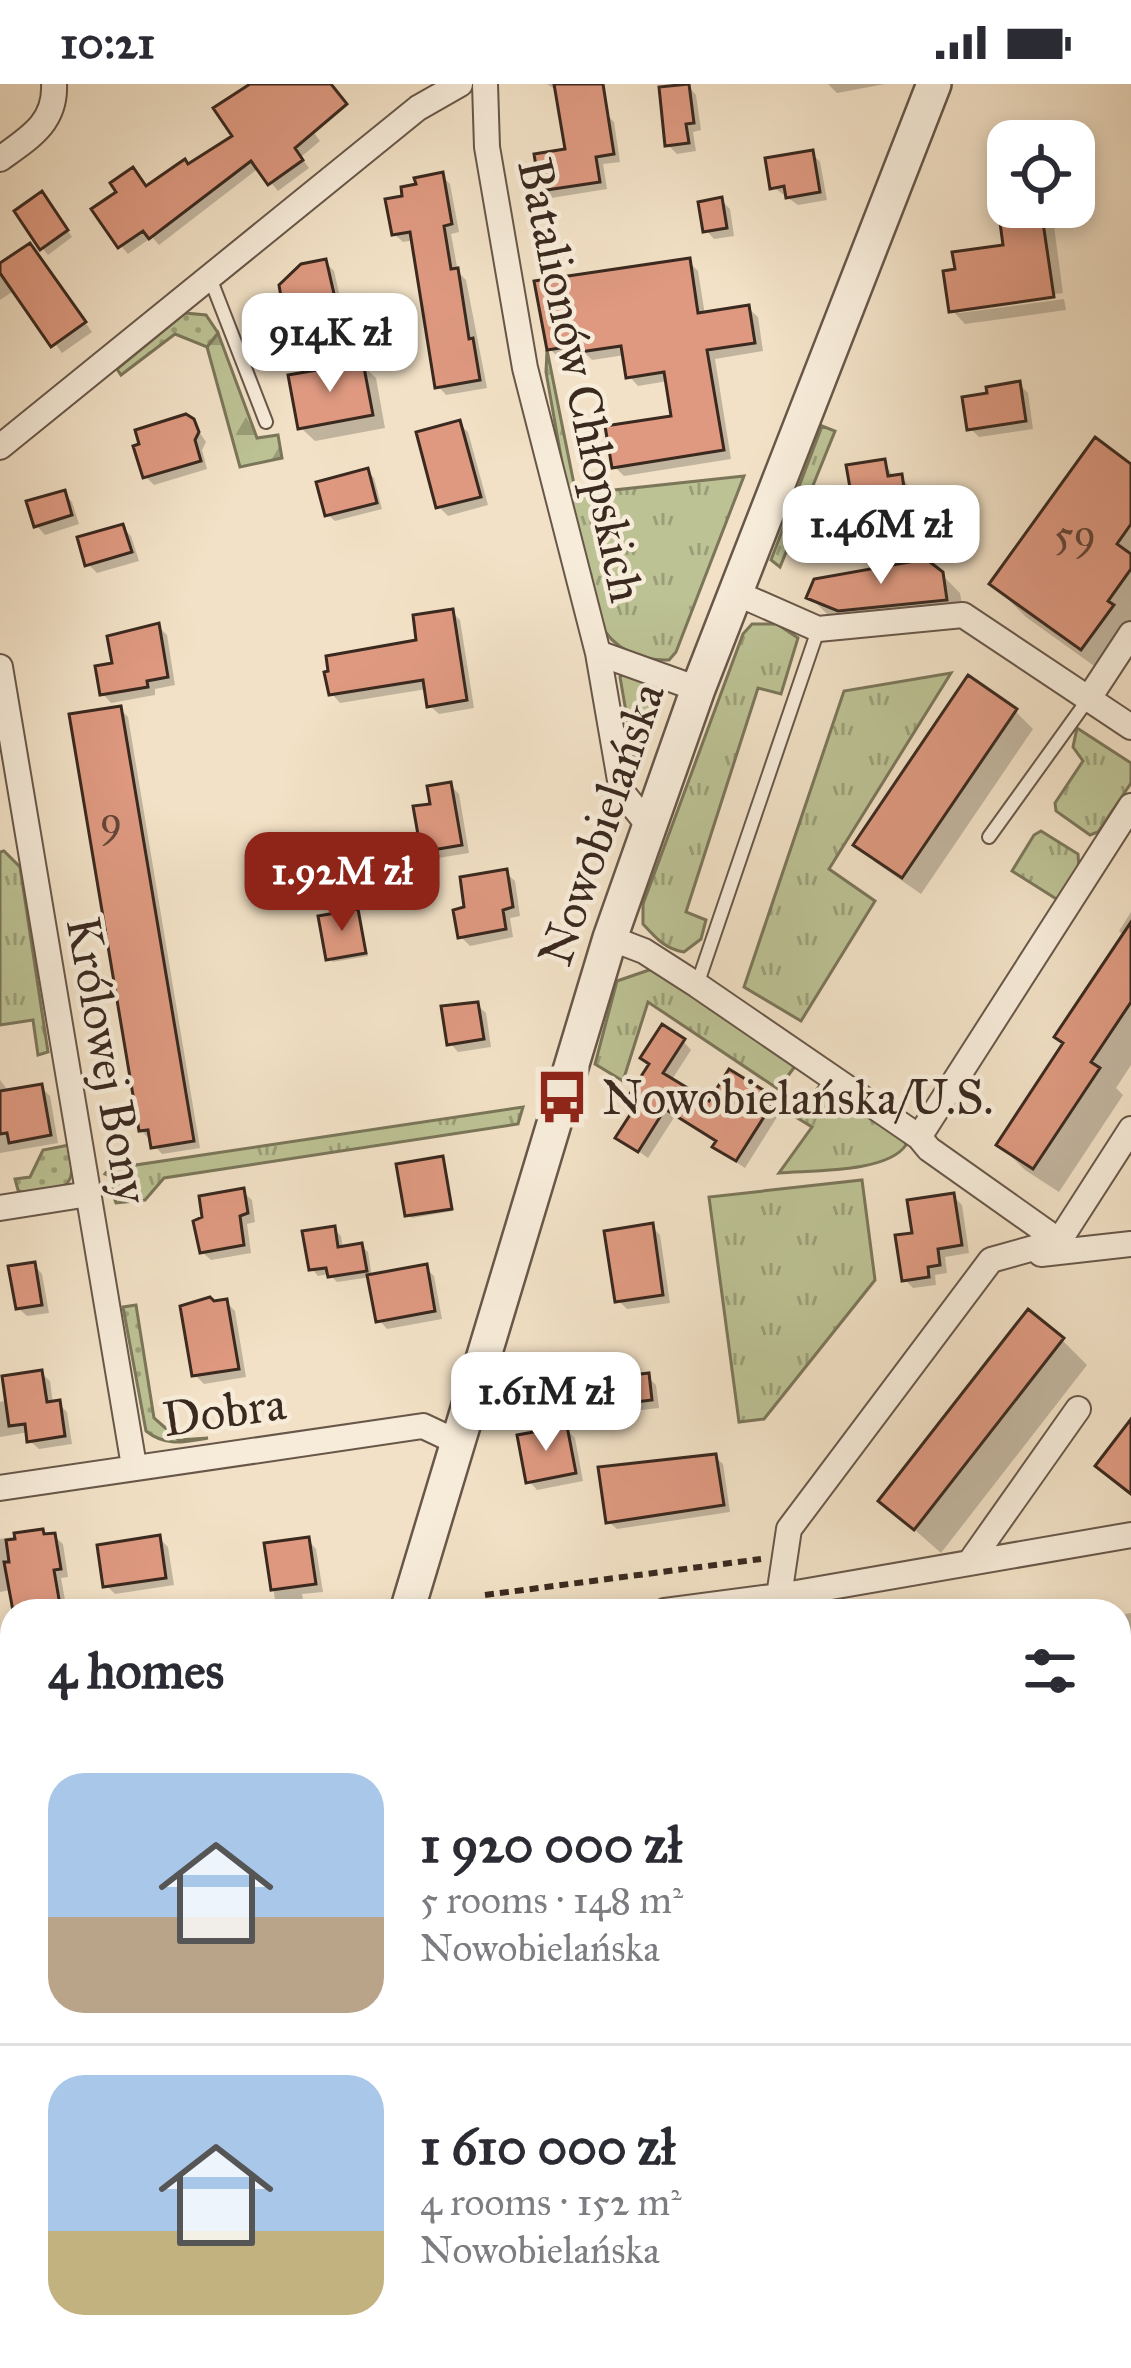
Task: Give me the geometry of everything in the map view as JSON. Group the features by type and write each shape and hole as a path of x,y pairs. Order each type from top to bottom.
{"street":[{"path":"0,159 45,124 54,84"},
{"path":"0,447 418,107 460,84"},
{"name":"Batalionów Chłopskich","path":"485,84 487,147 525,368 598,653 622,792 649,826"},
{"name":"Nowobielańska","path":"411,1599 610,938 698,689 934,84"},
{"path":"736,593 818,629 963,615 1131,727"},
{"path":"1089,698 1131,634"},
{"path":"598,653 698,689"},
{"name":"Królowej Bony","path":"0,667 134,1466"},
{"path":"919,1137 1131,806"},
{"path":"0,836 26,832"},
{"path":"610,938 644,951 697,985 919,1137 929,1149 1059,1241"},
{"path":"781,1599 789,1529 991,1260 1059,1241 1131,1129"},
{"path":"0,1208 89,1194"},
{"path":"991,1260 1131,1244"},
{"path":"970,1562 1078,1409"},
{"name":"Dobra","path":"0,1489 423,1426 457,1442"},
{"path":"799,1599 970,1562 1131,1535"}],"lane":[{"path":"208,274 266,422"},
{"path":"697,985 818,629"},
{"path":"988,837 1089,698"}],"path":[{"path":"485,1595 783,1556"}],"green space":[{"path":"185,313 206,315 218,333 207,347 175,334 121,375 117,369"},
{"path":"218,333 257,438 278,435 282,458 240,467 207,347"},
{"path":"547,350 576,494 744,476 669,660 628,652 600,623 564,474 546,372"},
{"path":"822,426 835,431 780,567 771,560"},
{"path":"752,624 777,624 798,638 781,694 758,688 686,912 706,920 701,939 684,952 666,946 643,924 643,904 743,634"},
{"path":"951,673 829,869 875,901 801,1021 744,987 844,691"},
{"path":"624,674 666,690 635,764 620,677"},
{"path":"1077,728 1131,763 1131,783 1098,832 1090,835 1056,811 1055,803 1083,761 1073,747"},
{"path":"1041,831 1078,854 1079,869 1058,900 1012,871"},
{"path":"0,852 20,867 48,1052 38,1055 33,1020 0,1025"},
{"path":"652,969 796,1065 778,1089 648,1002 623,1081 595,1064 617,981"},
{"path":"822,1083 903,1134 906,1145 883,1161 866,1165 779,1173 812,1127 794,1116"},
{"path":"523,1107 518,1124 164,1178 145,1200 116,1203 111,1189 118,1180 105,1174 109,1169"},
{"path":"69,1145 72,1169 62,1188 30,1197 18,1190 15,1179 30,1177 43,1150"},
{"path":"862,1180 875,1280 764,1419 739,1422 709,1197"},
{"path":"136,1305 154,1418 179,1440 208,1438 168,1441 146,1431 123,1307"}],"building":[{"path":"250,84 331,84 347,104 295,148 303,160 268,185 251,161 149,239 143,231 118,248 91,209 116,192 110,183 133,167 146,186 185,159 188,164 232,136 213,108"},
{"path":"554,84 603,84 614,154 596,157 600,182 540,191 534,154 565,149"},
{"path":"689,84 694,123 686,124 689,143 665,146 659,87"},
{"path":"813,150 820,192 786,198 784,186 770,189 765,158"},
{"path":"443,172 452,224 444,226 451,269 458,268 480,380 435,388 410,232 392,235 385,199 402,196 401,187 416,184 414,178"},
{"path":"42,191 68,230 40,250 14,211"},
{"path":"722,197 727,228 703,232 698,202"},
{"path":"1001,228 1044,228 1054,297 949,312 943,271 955,269 952,252 1003,245"},
{"path":"30,243 86,322 51,347 0,273 0,263"},
{"path":"690,258 698,313 749,305 755,343 707,350 724,450 612,468 605,426 671,416 664,372 626,378 621,346 580,352 579,345 547,350 534,281"},
{"path":"326,259 340,320 280,333 272,298 281,297 279,285 301,264"},
{"path":"363,362 373,415 298,429 288,375"},
{"path":"1020,381 1026,421 967,430 962,397"},
{"path":"186,414 199,432 195,440 201,461 143,478 133,446 139,444 135,430"},
{"path":"460,420 481,497 436,508 416,432"},
{"path":"1095,437 1131,464 1131,524 1117,544 1131,554 1131,569 1108,601 1114,605 1081,650 989,584"},
{"path":"885,459 888,476 902,474 906,501 892,503 895,521 868,502 853,505 846,465"},
{"path":"368,468 377,503 325,516 316,482"},
{"path":"65,490 72,515 34,527 26,501"},
{"path":"123,524 132,552 85,566 77,537"},
{"path":"926,559 943,572 947,600 838,611 806,598 814,579"},
{"path":"453,609 467,700 427,707 423,680 329,695 326,656 416,640 413,615"},
{"path":"159,623 168,677 147,681 148,687 100,695 95,666 112,663 107,636"},
{"path":"968,675 1017,709 902,878 853,845"},
{"path":"121,706 194,1141 151,1148 148,1130 139,1131 69,714"},
{"path":"451,782 462,845 421,852 413,806 430,804 427,786"},
{"path":"507,869 513,907 503,910 506,929 458,938 453,910 464,907 460,877"},
{"path":"358,909 366,953 326,960 318,916"},
{"path":"1131,922 1131,1002 1091,1062 1100,1068 1033,1169 996,1145 1063,1043 1054,1037"},
{"path":"478,1002 484,1039 447,1045 441,1006"},
{"path":"662,1024 685,1039 663,1073 709,1101 729,1069 776,1098 736,1161 712,1147 716,1141 665,1109 638,1152 615,1138 637,1104 627,1098 649,1064 640,1058"},
{"path":"42,1084 51,1135 9,1143 7,1133 0,1134 0,1091"},
{"path":"443,1156 452,1209 405,1216 396,1164"},
{"path":"244,1188 248,1213 240,1216 244,1245 200,1253 193,1221 202,1217 199,1196"},
{"path":"954,1193 962,1245 938,1249 940,1265 928,1267 929,1277 902,1281 895,1235 912,1233 907,1200"},
{"path":"653,1223 663,1295 615,1302 604,1231"},
{"path":"335,1226 338,1247 362,1243 367,1271 328,1277 326,1268 309,1270 302,1231"},
{"path":"35,1262 42,1305 16,1309 8,1266"},
{"path":"427,1264 435,1311 376,1322 367,1275"},
{"path":"210,1297 227,1299 239,1369 192,1376 180,1306"},
{"path":"1028,1309 1064,1338 914,1530 878,1501"},
{"path":"42,1370 47,1402 60,1400 65,1436 27,1442 25,1424 9,1426 2,1376"},
{"path":"649,1373 652,1400 578,1409 574,1382"},
{"path":"1131,1419 1131,1494 1095,1466"},
{"path":"567,1426 576,1473 526,1483 517,1435"},
{"path":"716,1454 724,1505 606,1523 598,1467"},
{"path":"43,1529 44,1534 55,1533 61,1569 54,1570 59,1599 11,1599 4,1562 9,1562 6,1540 15,1539 14,1533"},
{"path":"160,1535 166,1578 103,1587 97,1545"},
{"path":"309,1537 316,1584 271,1590 264,1543"}],"place":[{"name":"Nowobielańska/U.S.","path":"562,1097"}]}
